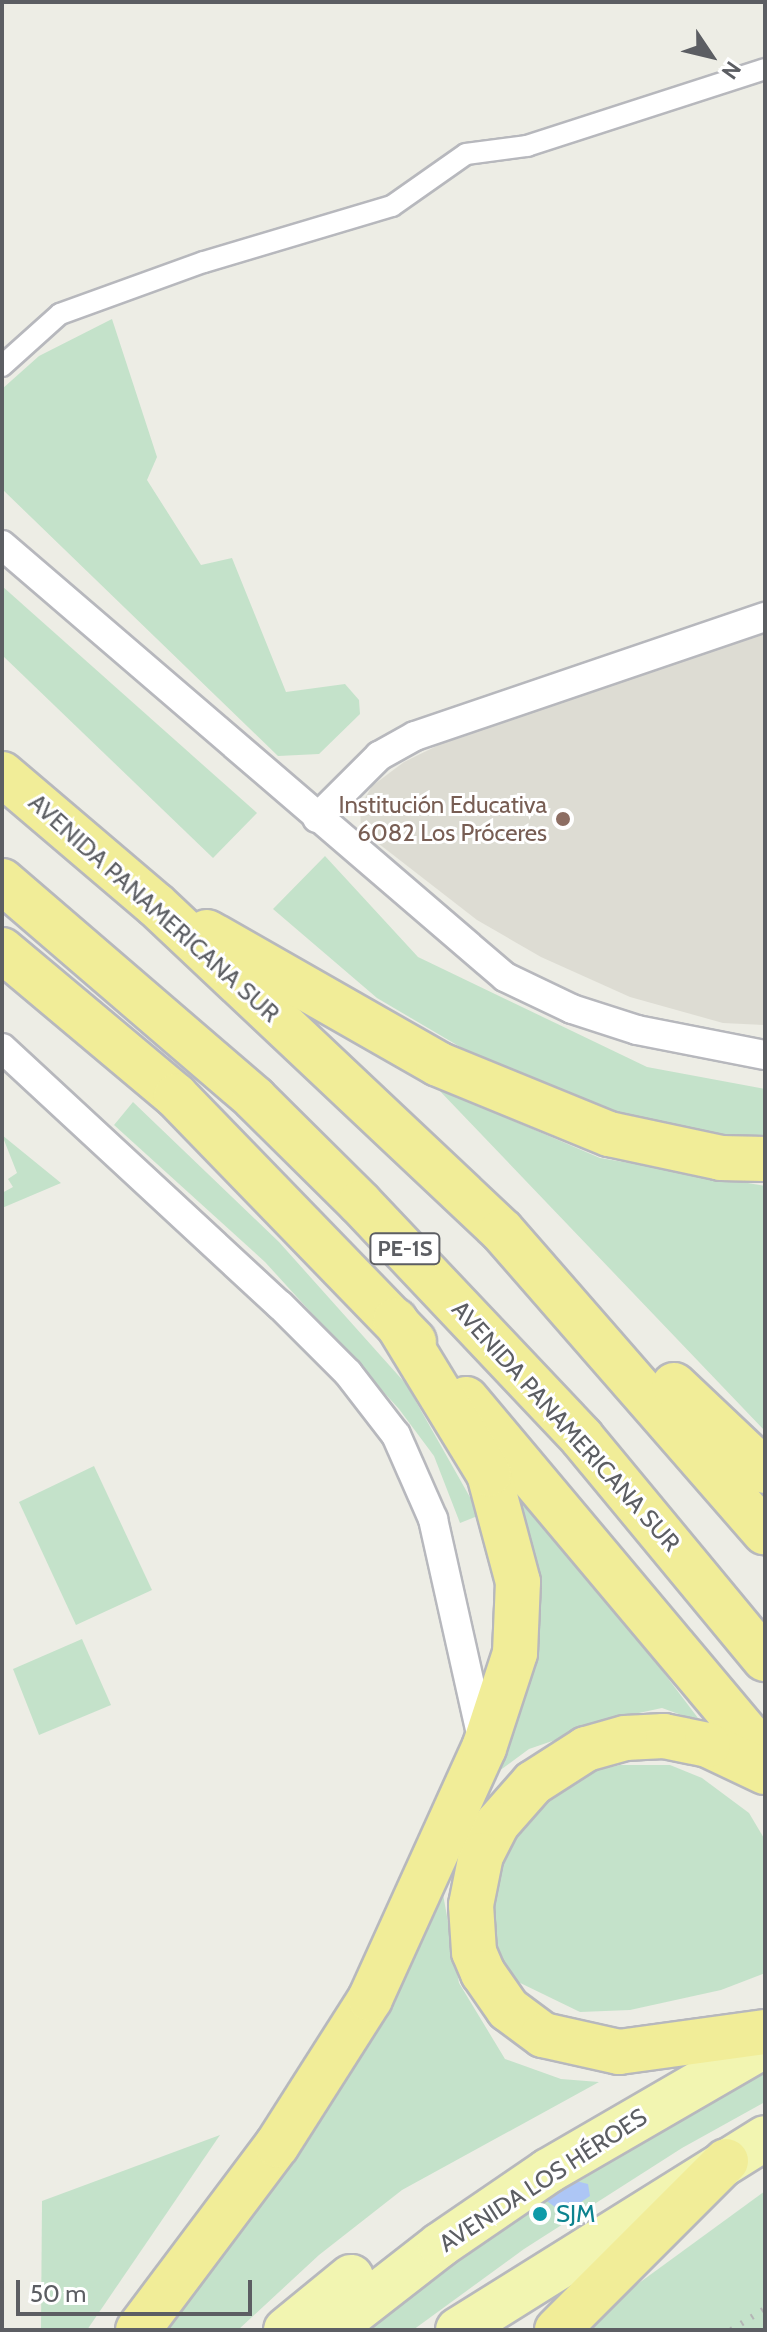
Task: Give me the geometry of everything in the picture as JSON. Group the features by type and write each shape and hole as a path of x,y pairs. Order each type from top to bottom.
{"highway":[{"name":"AVENIDA PANAMERICANA SUR","path":"2,774 156,905 502,1231 765,1532"},
{"name":"AVENIDA PANAMERICANA SUR","path":"2,881 254,1098 380,1224 582,1438 765,1659"},
{"path":"156,905 438,1064 609,1134 721,1158 765,1159"},
{"path":"2,950 176,1096 395,1320 506,1444 765,1755"},
{"path":"502,1231 765,1471"},
{"path":"138,2330 277,2145 347,2040 484,1748 515,1653 518,1582 510,1541 489,1474 395,1320"},
{"path":"765,1772 708,1745 673,1737 625,1738 586,1749 533,1783 502,1817 481,1855 471,1905 474,1952 483,1973 508,2009 543,2035 619,2052 765,2032"},
{"path":"557,2330 726,2161"}],"main road":[{"name":"AVENIDA LOS HÉROES","path":"331,2330 440,2245 548,2171 765,2045"},
{"path":"458,2330 765,2138"},
{"path":"286,2330 377,2256 440,2245"},
{"path":"500,2330 558,2265"}],"street":[{"path":"2,366 60,314 204,262 392,206 466,154 527,146 765,69"},
{"path":"2,545 505,977 572,1009 637,1030 765,1055"},
{"path":"317,818 379,756 415,736 765,617"},
{"path":"2,1048 303,1327 348,1373 396,1435 433,1519 484,1748"}],"shaded area":[{"name":"Institución Educativa 6082 Los Próceres","path":"765,629 765,1025 723,1023 630,997 541,957 477,920 361,830 360,807 372,786 404,762 467,731"}],"green space":[{"path":"112,319 157,457 147,480 201,565 232,558 286,692 345,684 359,700 360,714 319,754 278,756 2,489 2,389 39,356"},
{"path":"2,586 257,813 213,858 2,655"},
{"path":"325,856 418,957 647,1067 765,1089 765,1139 722,1138 614,1113 496,1068 377,998 273,909"},
{"path":"437,1088 600,1158 765,1186 765,1431"},
{"path":"133,1102 279,1242 406,1384 480,1515 460,1523 434,1456 399,1409 265,1262 114,1125"},
{"path":"2,1135 61,1183 2,1208 2,1193 13,1187 8,1179 17,1173"},
{"path":"489,1447 701,1722 662,1708 625,1716 529,1749 480,1785 522,1645"},
{"path":"94,1466 152,1590 76,1625 19,1502"},
{"path":"82,1639 111,1705 39,1735 13,1669"},
{"path":"620,1765 670,1765 702,1778 749,1813 765,1840 765,1973 721,1990 630,2010 580,2012 512,1979 489,1941 495,1872 510,1835 572,1776"},
{"path":"441,1883 459,1983 505,2059 561,2079 599,2082 402,2190 319,2255 238,2330 156,2330"},
{"path":"765,2070 765,2102 682,2148 524,2249 413,2330 360,2330 514,2216"},
{"path":"220,2135 87,2330 41,2330 42,2201"},
{"path":"765,2191 765,2330 591,2330 613,2302"}],"water":[{"path":"576,2181 588,2184 590,2196 557,2218 555,2207 544,2199"}],"railway":[{"path":"731,2330 765,2309"}],"place":[{"name":"Institución Educativa 6082 Los Próceres","path":"563,819"},
{"name":"SJM","path":"540,2214"}]}
